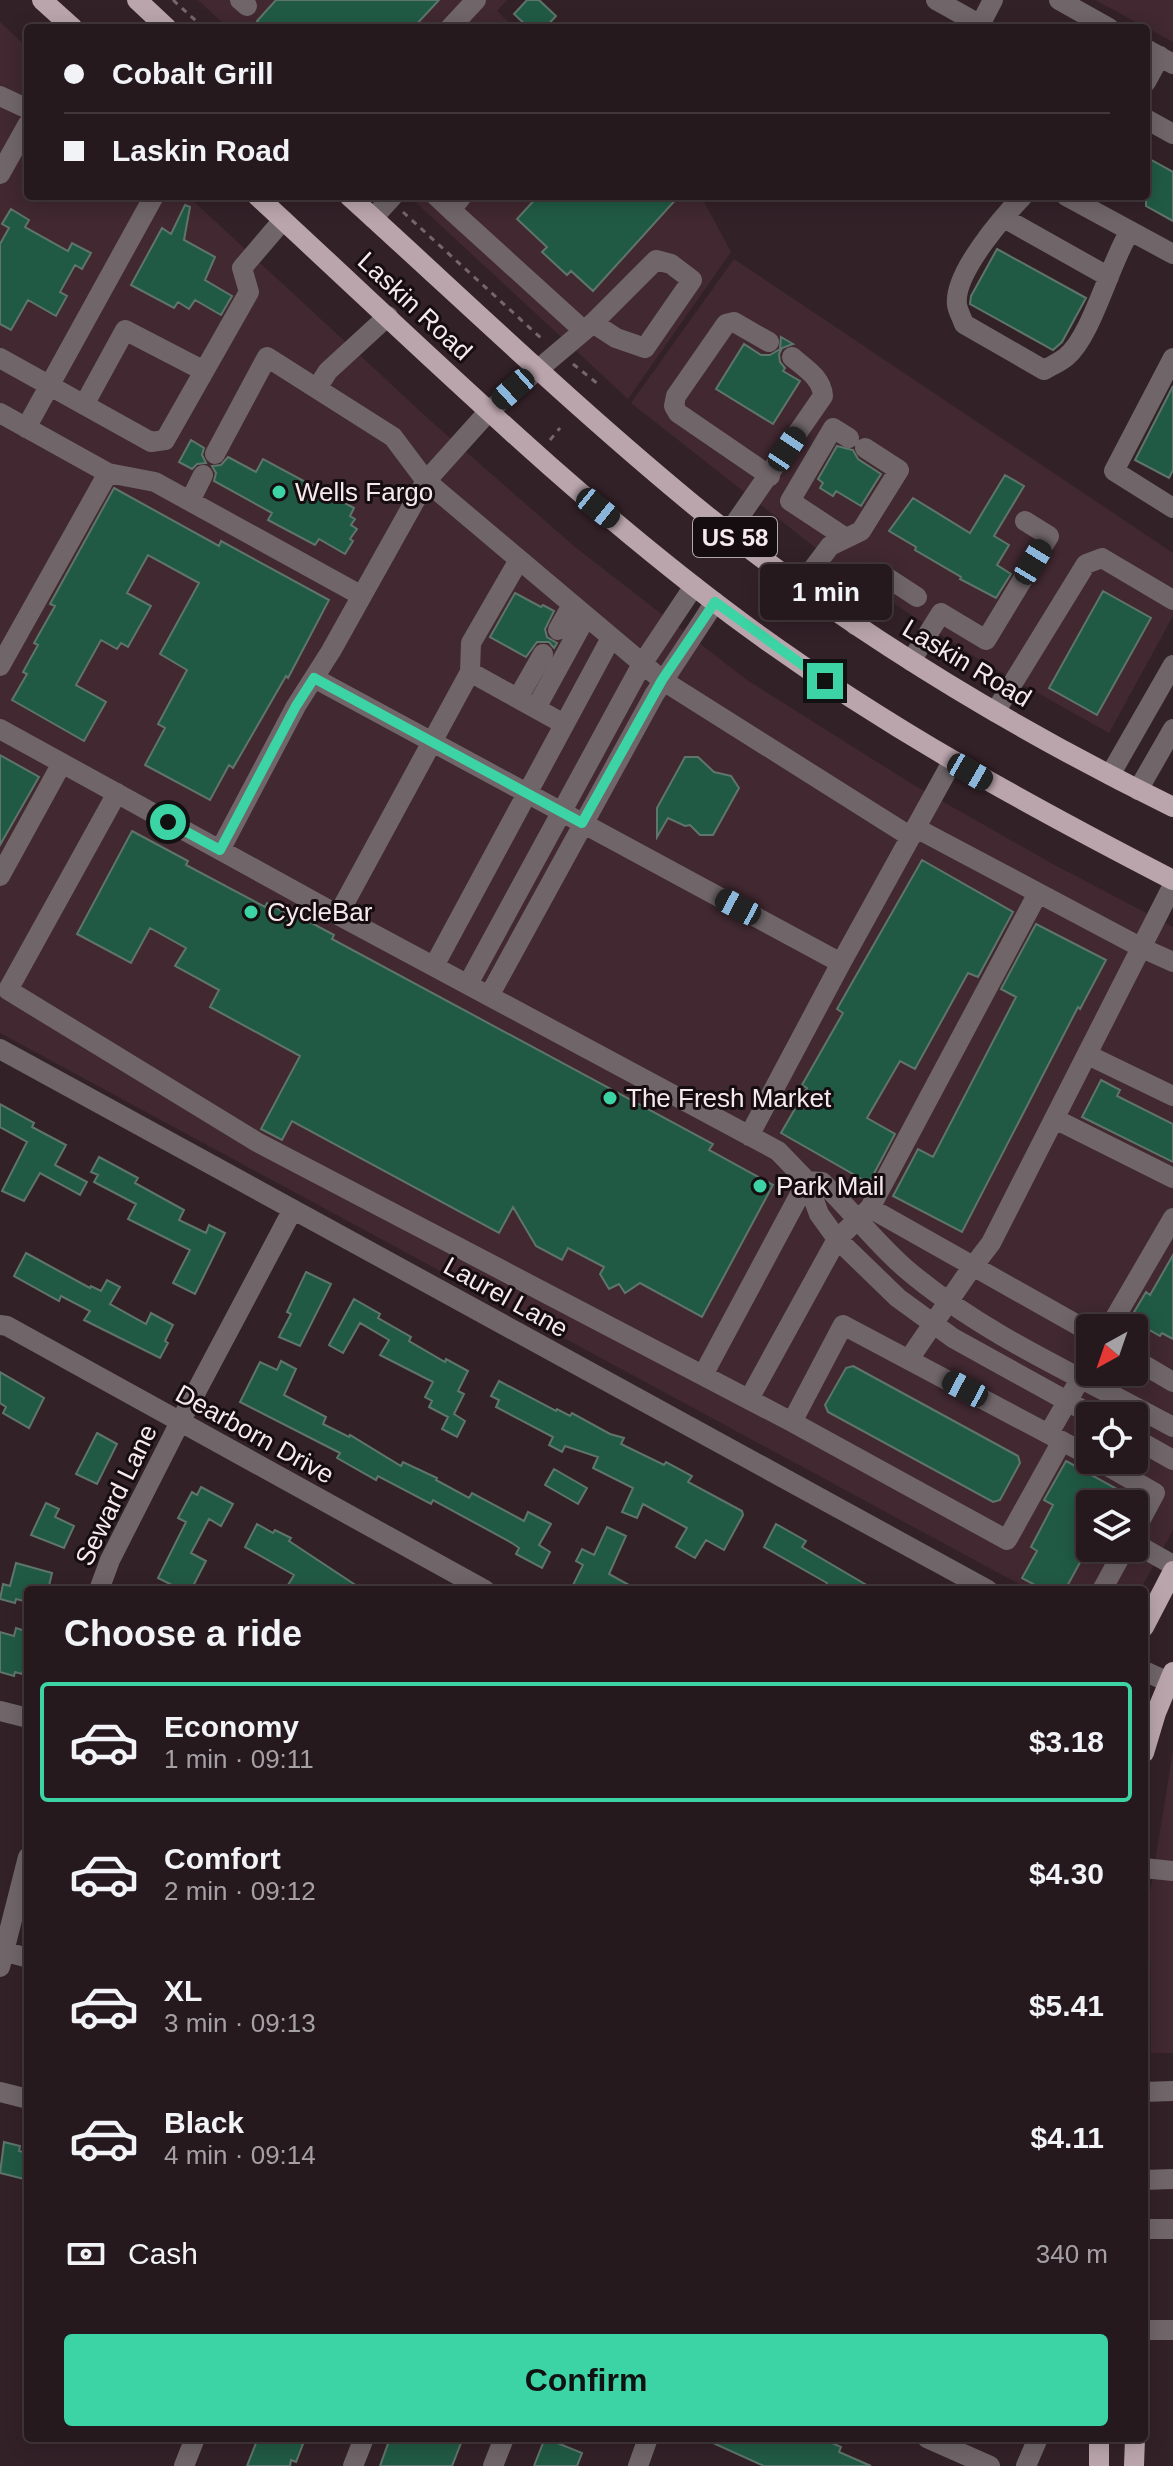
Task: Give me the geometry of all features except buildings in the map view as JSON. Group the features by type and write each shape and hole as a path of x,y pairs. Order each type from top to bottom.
{"main road":[{"path":"42,0 69,24"},
{"path":"137,0 163,24"},
{"name":"Laskin Road","path":"261,200 598,508 715,602 804,667 952,762 1173,882"},
{"name":"Laskin Road","path":"353,200 649,467 800,586 855,625 995,712 1173,807"},
{"path":"1148,1619 1173,1568"},
{"path":"1148,1742 1171,1679"},
{"path":"1099,2442 1099,2466"},
{"path":"1134,2466 1135,2442"}],"street":[{"path":"454,24 476,0"},
{"path":"936,0 979,24"},
{"path":"984,24 993,0"},
{"path":"1058,0 1102,24"},
{"path":"1150,75 1160,56"},
{"path":"0,96 24,107"},
{"path":"1150,121 1173,134"},
{"path":"0,174 24,133"},
{"path":"26,428 148,200"},
{"path":"373,218 390,200"},
{"path":"1020,200 984,241 958,287 957,306 964,324 1044,370 1068,356 1109,277 1117,250 1130,231"},
{"path":"1073,200 1173,254"},
{"path":"220,850 296,706 426,481 489,411 588,326 656,260 671,264 692,280 645,348 588,326 450,201"},
{"path":"1004,218 1109,277"},
{"path":"0,358 151,442 165,440 249,292 242,268 283,220"},
{"path":"317,388 328,371 388,316"},
{"path":"769,342 734,322 726,324 676,396 674,406 678,413 770,476"},
{"path":"84,405 125,330 204,371"},
{"path":"215,454 267,357 393,437 426,481 662,680 913,833 1173,962"},
{"path":"729,532 823,396 816,377 792,357"},
{"path":"1173,358 1114,471 1173,508"},
{"path":"0,413 108,473 155,482 362,596"},
{"path":"800,586 830,546 861,531 899,470 833,428 790,501 846,538"},
{"path":"0,666 108,473"},
{"path":"190,501 203,475"},
{"path":"911,661 941,613 986,640 1049,536 1025,521"},
{"path":"995,712 1086,564 1102,558 1173,600"},
{"path":"338,915 470,672 471,643 519,560"},
{"path":"855,625 888,578 917,597"},
{"path":"468,984 642,664 694,586"},
{"path":"489,996 662,680 715,602"},
{"path":"558,630 579,611"},
{"path":"527,703 579,611"},
{"path":"434,966 611,638"},
{"path":"527,703 543,654"},
{"path":"1110,775 1173,665"},
{"path":"470,672 564,724"},
{"path":"314,678 841,963"},
{"path":"0,729 778,1151 807,1181 819,1214 868,1272 933,1325 1076,1407"},
{"path":"1138,790 1173,729"},
{"path":"749,1136 952,762"},
{"path":"0,876 62,763"},
{"path":"117,793 4,988 257,1142 749,1399 1007,1540 1076,1386"},
{"path":"909,1359 991,1243 1173,882"},
{"path":"749,1399 837,1239 864,1215 1038,893"},
{"name":"Laurel Lane","path":"0,1049 981,1586"},
{"path":"1088,1055 1173,1096"},
{"path":"1055,1119 1173,1178"},
{"path":"703,1375 807,1181"},
{"path":"807,1181 822,1182 864,1215 973,1267 1076,1324"},
{"name":"Seward Lane","path":"100,1586 110,1560 180,1422 292,1211"},
{"path":"864,1215 908,1271 948,1302 995,1332 1076,1366"},
{"path":"1117,1314 1173,1218"},
{"name":"Dearborn Drive","path":"0,1325 7,1326 478,1586"},
{"path":"792,1422 843,1325 1076,1448"},
{"path":"1148,1367 1173,1382"},
{"path":"1110,1386 1173,1427"},
{"path":"1148,1446 1173,1460"},
{"path":"1122,1474 1155,1493 1148,1506"},
{"path":"1148,1552 1173,1568"},
{"path":"1104,1586 1117,1562"},
{"path":"1148,1672 1171,1679"},
{"path":"0,1711 24,1717"},
{"path":"1148,1868 1173,1871"},
{"path":"24,1872 1,1956 24,1958"},
{"path":"1148,2092 1173,2091"},
{"path":"0,2092 24,2098"},
{"path":"1148,2180 1173,2179"},
{"path":"1148,2229 1173,2229"},
{"path":"1148,2330 1173,2330"},
{"path":"184,2466 193,2442"},
{"path":"353,2466 362,2442"},
{"path":"493,2466 502,2442"},
{"path":"638,2466 647,2442"},
{"path":"936,2442 990,2466"},
{"path":"1026,2466 1036,2442"}],"path":[{"path":"173,0 200,24"},
{"path":"394,200 556,352 598,384"},
{"path":"550,440 560,428"}],"shaded area":[{"path":"198,0 507,0 497,11 511,24 224,24"},
{"path":"1095,0 1173,0 1173,42 1150,30 1150,24 1140,24"},
{"path":"0,22 24,44 24,200 192,200 433,423 575,547 747,680 912,784 1051,863 1173,927 1173,1530 1142,1586 1023,1586 0,1033"},
{"path":"413,200 703,200 731,252 628,399"},
{"path":"734,259 1173,553 1173,616 1109,733 981,661 845,571 631,403"},
{"path":"1173,1751 1173,2053 1151,2053 1150,1893"}],"place":[{"name":"Wells Fargo","path":"279,492"},
{"name":"CycleBar","path":"251,912"},
{"name":"The Fresh Market","path":"610,1098"},
{"name":"Park Mail","path":"760,1186"}],"route":[{"path":"168,822 220,850 314,678 582,823 662,680 715,602 825,681"}]}
